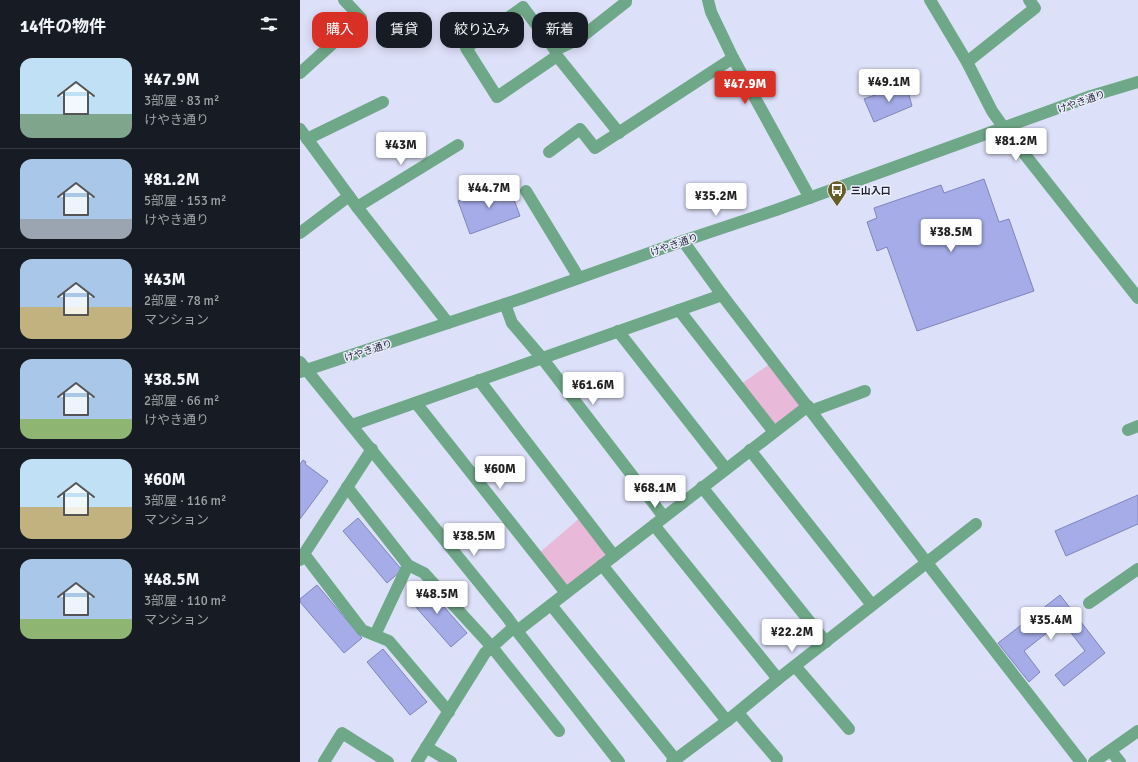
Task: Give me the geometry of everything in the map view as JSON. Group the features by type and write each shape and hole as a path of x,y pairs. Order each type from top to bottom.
{"street":[{"path":"300,73 361,18 344,0"},
{"path":"619,133 556,53 523,7 466,48 497,97 556,53 579,39 626,2 626,0"},
{"path":"708,0 733,58 810,198"},
{"path":"930,0 967,62 992,111 1137,296"},
{"path":"967,62 1035,8 1029,0"},
{"path":"549,152 580,129 594,148 733,58"},
{"name":"けやき通り","path":"302,368 505,304 810,198 1091,96 1138,82"},
{"path":"383,102 304,134 357,207 448,323"},
{"path":"357,207 458,145"},
{"path":"526,190 579,278"},
{"path":"300,233 349,196"},
{"path":"683,241 722,295 1081,762"},
{"path":"352,425 722,295"},
{"path":"505,304 512,322 542,358 664,517"},
{"path":"679,310 774,432"},
{"path":"618,331 726,469"},
{"path":"302,368 372,448 507,616 515,629 619,762"},
{"path":"479,380 614,556"},
{"path":"417,762 485,653 492,647 515,629 551,605 774,432 809,408 865,391"},
{"path":"416,402 566,593"},
{"path":"372,448 302,557 362,630 389,641 448,712"},
{"path":"750,450 872,606"},
{"path":"347,487 408,565 424,573 492,647 559,731"},
{"path":"702,487 826,642"},
{"path":"551,605 674,761 738,713 778,679 976,524"},
{"path":"654,525 778,679"},
{"path":"375,635 408,565"},
{"path":"602,565 727,721"},
{"path":"1089,603 1138,569"},
{"path":"796,666 849,729"},
{"path":"738,713 777,759"},
{"path":"1094,762 1138,731"},
{"path":"324,762 342,734 388,762"},
{"path":"426,747 450,762"},
{"path":"1111,751 1120,762"}],"shaded area":[{"path":"771,363 799,401 799,408 778,424 772,424 741,384"},
{"path":"581,517 607,551 606,559 570,587 562,586 538,554"}],"building":[{"path":"906,84 912,106 874,122 864,99"},
{"path":"984,179 999,222 1009,219 1034,291 917,331 887,247 877,251 867,222 877,218 874,208 941,185 944,193"},
{"path":"509,186 520,216 470,234 458,201"},
{"path":"303,460 306,462 305,464 328,481 300,519 300,464"},
{"path":"1138,495 1138,524 1066,556 1055,531"},
{"path":"358,518 402,570 387,583 343,531"},
{"path":"423,583 467,633 451,647 407,597"},
{"path":"317,585 362,638 344,653 300,602 300,599"},
{"path":"1060,595 1105,653 1064,686 1055,675 1085,651 1062,621 1024,651 1040,672 1029,682 998,643"},
{"path":"383,649 427,702 410,715 367,662"}],"place":[{"name":"三山入口","path":"837,207"}]}
